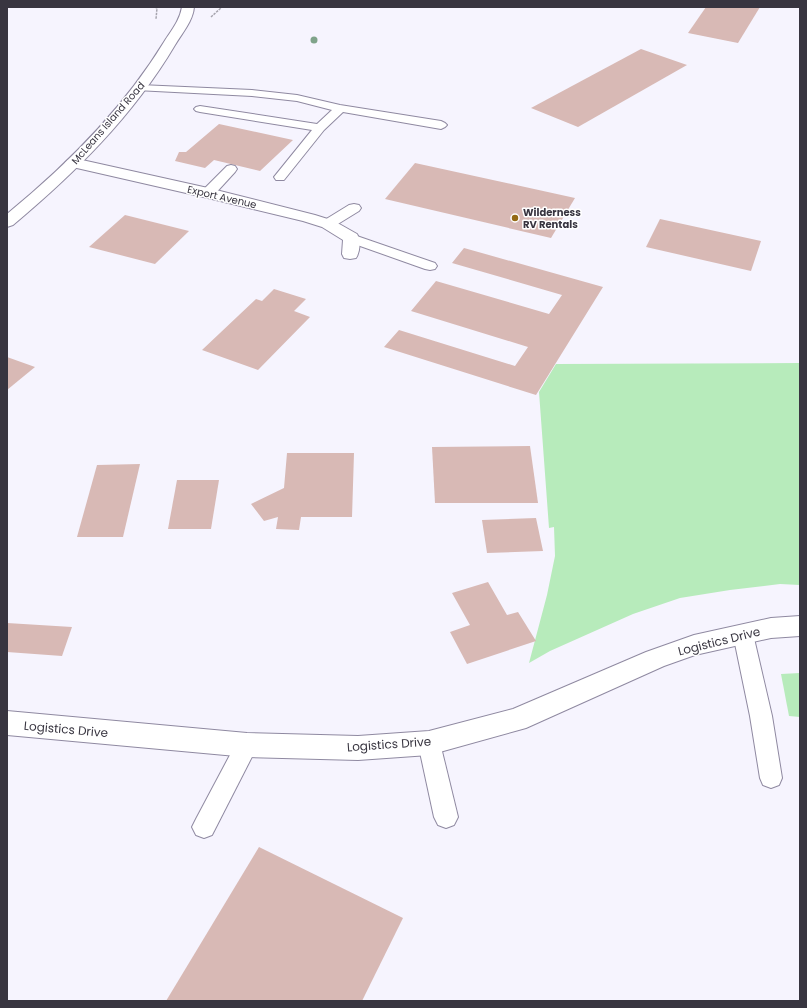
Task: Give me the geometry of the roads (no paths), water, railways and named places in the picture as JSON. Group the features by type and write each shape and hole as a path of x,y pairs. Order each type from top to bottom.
{"street":[{"name":"McLeans Island Road","path":"7,222 73,163 112,122 140,88 163,56 188,7"},
{"name":"Export Avenue","path":"73,163 208,193 309,218 328,224 351,238"},
{"path":"350,254 351,238"},
{"name":"Logistics Drive","path":"7,723 247,746 358,748 429,743 517,720 655,659 694,645 771,628 800,626"}],"lane":[{"path":"140,88 252,93 297,98 340,108 441,125"},
{"path":"280,177 320,128 340,108"},
{"path":"200,109 320,128"},
{"path":"208,193 231,169"},
{"path":"328,224 354,208"},
{"path":"351,238 430,266"},
{"path":"743,634 761,716 771,778"},
{"path":"429,743 446,817"},
{"path":"204,827 247,746"}],"place":[{"name":"Wilderness RV Rentals","path":"515,218"}]}
